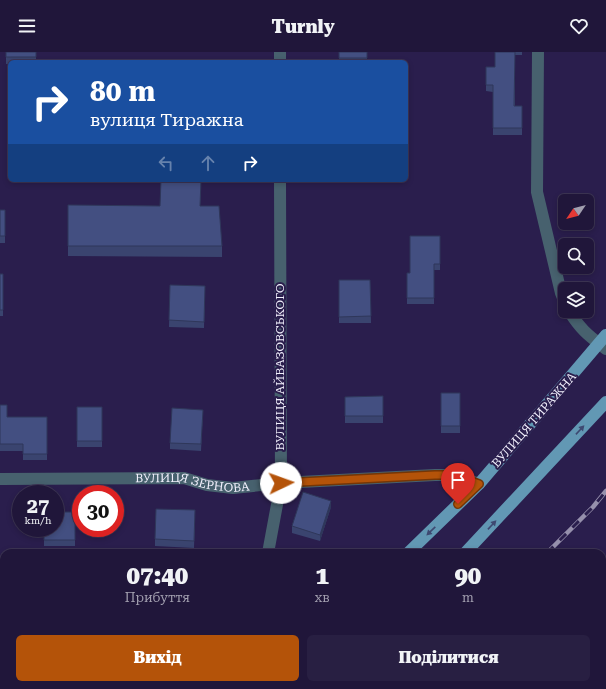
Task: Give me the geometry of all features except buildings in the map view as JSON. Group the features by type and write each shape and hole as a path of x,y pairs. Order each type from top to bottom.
{"main road":[{"name":"ВУЛИЦЯ ТИРАЖНА","path":"412,549 479,484 604,342"},
{"path":"469,549 606,402"}],"street":[{"path":"538,52 537,192 558,284"},
{"name":"ВУЛИЦЯ АЙВАЗОВСЬКОГО","path":"269,549 281,483 280,182"},
{"path":"574,318 586,334 604,342"},
{"name":"ВУЛИЦЯ ЗЕРНОВА","path":"0,479 184,478 207,485 233,488 281,483 454,475 479,484"}],"railway":[{"path":"551,549 593,507 606,491"}],"route":[{"path":"281,483 454,475 479,484 458,504"}]}
